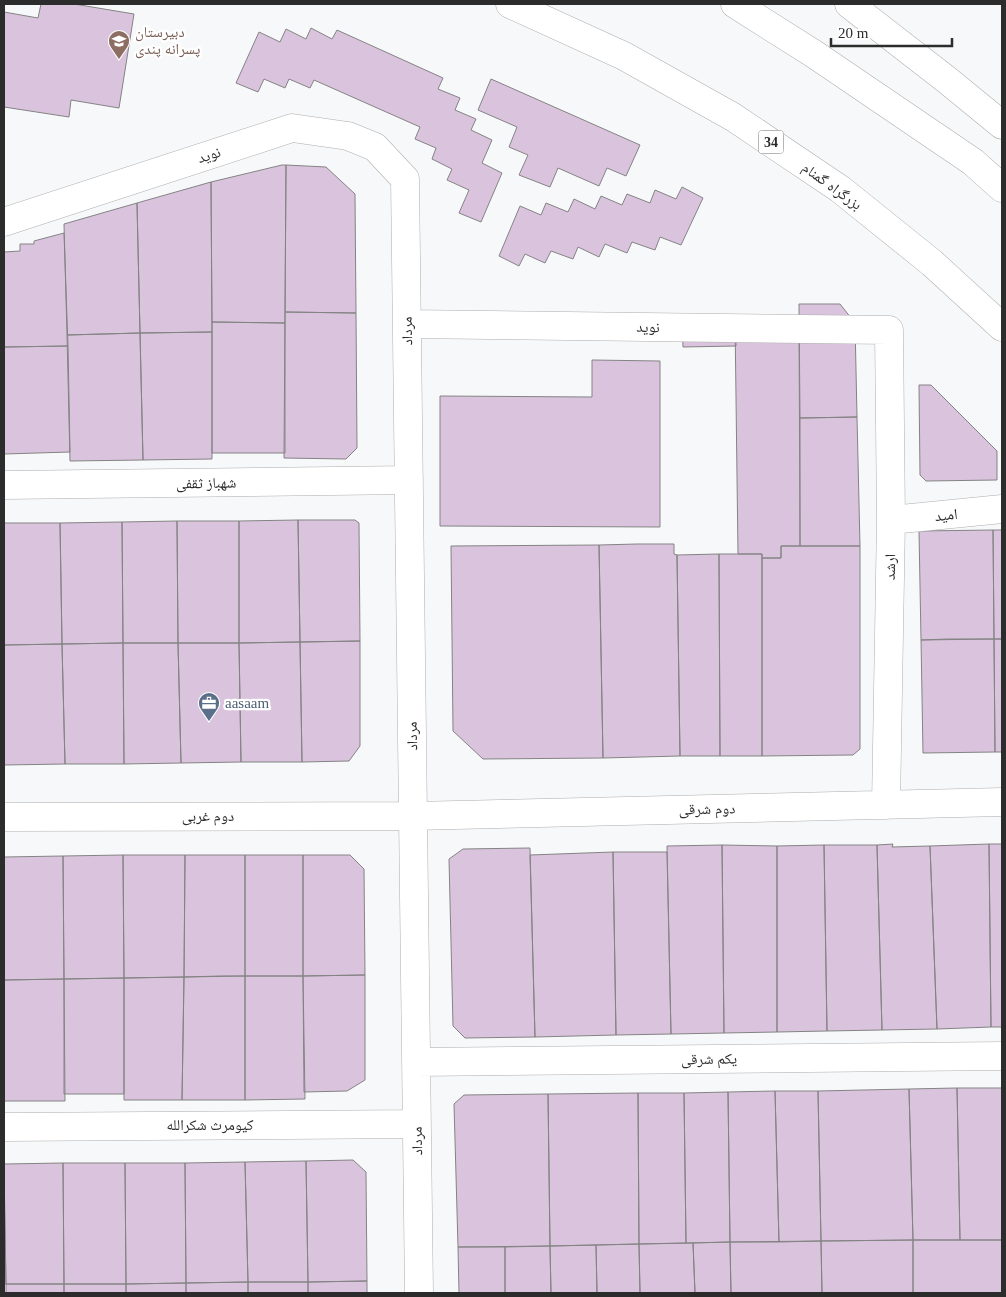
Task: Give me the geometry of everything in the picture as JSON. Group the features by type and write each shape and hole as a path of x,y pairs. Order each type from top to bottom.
{"main road":[{"name":"بزرگراه گمنام","path":"510,4 624,56 733,116 840,189 932,263 1002,328"},
{"path":"736,4 814,54 972,162 1002,188"},
{"path":"849,4 940,74 1002,125"},
{"name":"نوید","path":"4,222 292,128 348,136 375,147 405,178"},
{"name":"مرداد","path":"405,178 419,1293"},
{"name":"نوید","path":"407,324 889,330"},
{"name":"ارشد","path":"886,805 891,520 889,330"},
{"name":"شهباز ثقفی","path":"4,486 409,480"},
{"name":"امید","path":"891,520 1002,509"},
{"name":"دوم شرقی","path":"413,816 1002,802"},
{"name":"دوم غربی","path":"4,817 413,816"},
{"name":"یکم شرقی","path":"416,1062 1002,1056"},
{"name":"کیومرث شکرالله","path":"4,1127 416,1124"}],"building":[{"path":"41,4 74,4 134,14 119,108 71,100 69,117 4,107 4,12 38,18"},
{"path":"311,28 332,39 337,30 443,78 438,89 460,98 455,110 476,119 471,130 492,140 482,163 502,173 481,222 459,213 469,190 447,180 452,169 432,159 436,148 415,139 420,127 314,80 310,88 289,79 285,88 264,79 258,92 236,83 259,32 280,42 286,29 306,39"},
{"path":"491,79 640,145 626,176 607,168 599,186 558,168 550,187 519,175 528,155 509,147 517,127 478,110"},
{"path":"286,165 285,323 212,322 211,182"},
{"path":"286,165 326,167 355,194 356,313 285,312"},
{"path":"211,182 212,332 140,333 137,203"},
{"path":"682,187 703,198 681,245 660,237 655,250 632,242 627,253 605,244 599,257 578,247 573,259 551,251 545,263 525,254 519,266 499,256 520,206 541,215 546,203 568,212 574,199 595,209 601,196 622,205 627,194 650,203 655,190 676,199"},
{"path":"137,203 140,333 67,335 64,224"},
{"path":"64,233 68,346 4,347 4,252 20,251 20,244 34,244 34,241"},
{"path":"799,304 840,304 855,323 857,417 800,418"},
{"path":"285,312 356,313 357,448 346,459 284,458"},
{"path":"799,317 800,546 781,546 781,558 762,558 762,554 738,554 735,319"},
{"path":"735,319 736,346 683,347 682,321"},
{"path":"212,322 285,323 285,453 212,453"},
{"path":"212,332 212,459 143,460 140,333"},
{"path":"140,333 143,460 70,461 67,335"},
{"path":"68,346 70,452 4,454 4,347"},
{"path":"592,360 660,361 660,527 440,526 440,396 592,397"},
{"path":"919,385 931,385 997,451 997,480 926,481 920,475"},
{"path":"857,417 860,546 800,546 800,418"},
{"path":"298,520 300,642 239,643 239,521"},
{"path":"298,520 355,520 359,523 360,641 300,642"},
{"path":"177,521 178,643 123,643 122,522"},
{"path":"177,521 239,521 239,643 178,643"},
{"path":"122,522 123,643 62,644 60,523"},
{"path":"4,523 60,523 62,644 4,645"},
{"path":"993,530 994,639 921,640 919,531"},
{"path":"993,530 1002,530 1002,639 994,639"},
{"path":"674,544 674,554 677,555 680,756 603,758 599,545"},
{"path":"599,545 603,758 483,759 453,731 451,546"},
{"path":"781,546 860,546 860,749 853,755 762,756 762,558 781,558"},
{"path":"719,554 720,756 680,756 677,555"},
{"path":"719,554 762,554 762,756 720,756"},
{"path":"994,639 995,752 923,753 921,640"},
{"path":"994,639 1002,639 1002,752 995,752"},
{"path":"360,641 360,746 349,761 302,762 300,642"},
{"path":"300,642 302,762 241,762 239,643"},
{"path":"123,643 124,764 65,764 62,644"},
{"path":"123,643 178,643 181,763 124,764"},
{"path":"178,643 239,643 241,762 181,763"},
{"path":"62,644 65,764 4,765 4,645"},
{"path":"893,844 892,847 930,846 937,1029 882,1030 877,845"},
{"path":"989,844 991,1027 937,1029 930,846"},
{"path":"989,844 1002,844 1002,1027 991,1027"},
{"path":"722,845 724,1033 671,1034 667,846"},
{"path":"722,845 777,846 777,1032 724,1033"},
{"path":"824,845 827,1031 777,1032 777,846"},
{"path":"824,845 877,845 882,1030 827,1031"},
{"path":"530,848 535,1037 465,1038 453,1026 449,859 463,849"},
{"path":"613,852 616,1035 535,1037 530,855"},
{"path":"613,852 667,852 671,1034 616,1035"},
{"path":"123,855 124,978 64,979 63,856"},
{"path":"123,855 185,855 184,977 124,978"},
{"path":"185,855 245,855 245,976 184,977"},
{"path":"245,855 303,855 303,976 245,976"},
{"path":"303,855 350,855 364,869 365,975 303,976"},
{"path":"63,856 64,979 4,980 4,857"},
{"path":"365,975 365,1080 347,1091 304,1092 303,976"},
{"path":"245,976 245,1100 182,1100 184,977"},
{"path":"245,976 303,976 305,1099 245,1100"},
{"path":"184,977 182,1100 124,1100 124,978"},
{"path":"124,978 124,1094 64,1094 64,979"},
{"path":"64,979 65,1101 4,1101 4,980"},
{"path":"957,1088 960,1240 913,1240 909,1089"},
{"path":"957,1088 1002,1088 1002,1240 960,1240"},
{"path":"909,1089 913,1240 821,1241 818,1091"},
{"path":"775,1091 779,1242 730,1242 728,1092"},
{"path":"775,1091 818,1091 821,1241 779,1242"},
{"path":"728,1092 730,1242 686,1243 684,1093"},
{"path":"638,1093 639,1244 550,1246 548,1094"},
{"path":"638,1093 684,1093 686,1243 639,1244"},
{"path":"548,1094 550,1246 458,1247 454,1104 464,1095"},
{"path":"353,1160 366,1172 367,1281 308,1282 306,1161"},
{"path":"306,1161 308,1282 248,1282 245,1162"},
{"path":"245,1162 248,1282 186,1283 185,1163"},
{"path":"63,1163 64,1284 6,1284 4,1164"},
{"path":"63,1163 125,1163 126,1284 64,1284"},
{"path":"125,1163 185,1163 186,1283 126,1284"},
{"path":"4,1183 6,1284 4,1284"},
{"path":"913,1240 913,1293 822,1293 821,1241"},
{"path":"913,1240 1002,1240 1002,1293 913,1293"},
{"path":"821,1241 822,1293 731,1293 730,1242"},
{"path":"730,1242 731,1293 695,1293 693,1243"},
{"path":"693,1243 695,1293 640,1293 639,1244"},
{"path":"639,1244 640,1293 597,1293 596,1245"},
{"path":"596,1245 597,1293 551,1293 550,1246"},
{"path":"550,1246 551,1293 505,1293 505,1247"},
{"path":"458,1247 505,1247 505,1293 459,1293"},
{"path":"367,1281 367,1293 308,1293 308,1282"},
{"path":"248,1282 248,1293 186,1293 186,1283"},
{"path":"248,1282 308,1282 308,1293 248,1293"},
{"path":"186,1283 186,1293 126,1293 126,1284"},
{"path":"6,1284 64,1284 64,1293 6,1293"},
{"path":"64,1284 126,1284 126,1293 64,1293"}],"place":[{"name":"دبیرستان پسرانه پندی","path":"119,60"},
{"name":"aasaam","path":"209,722"}]}
